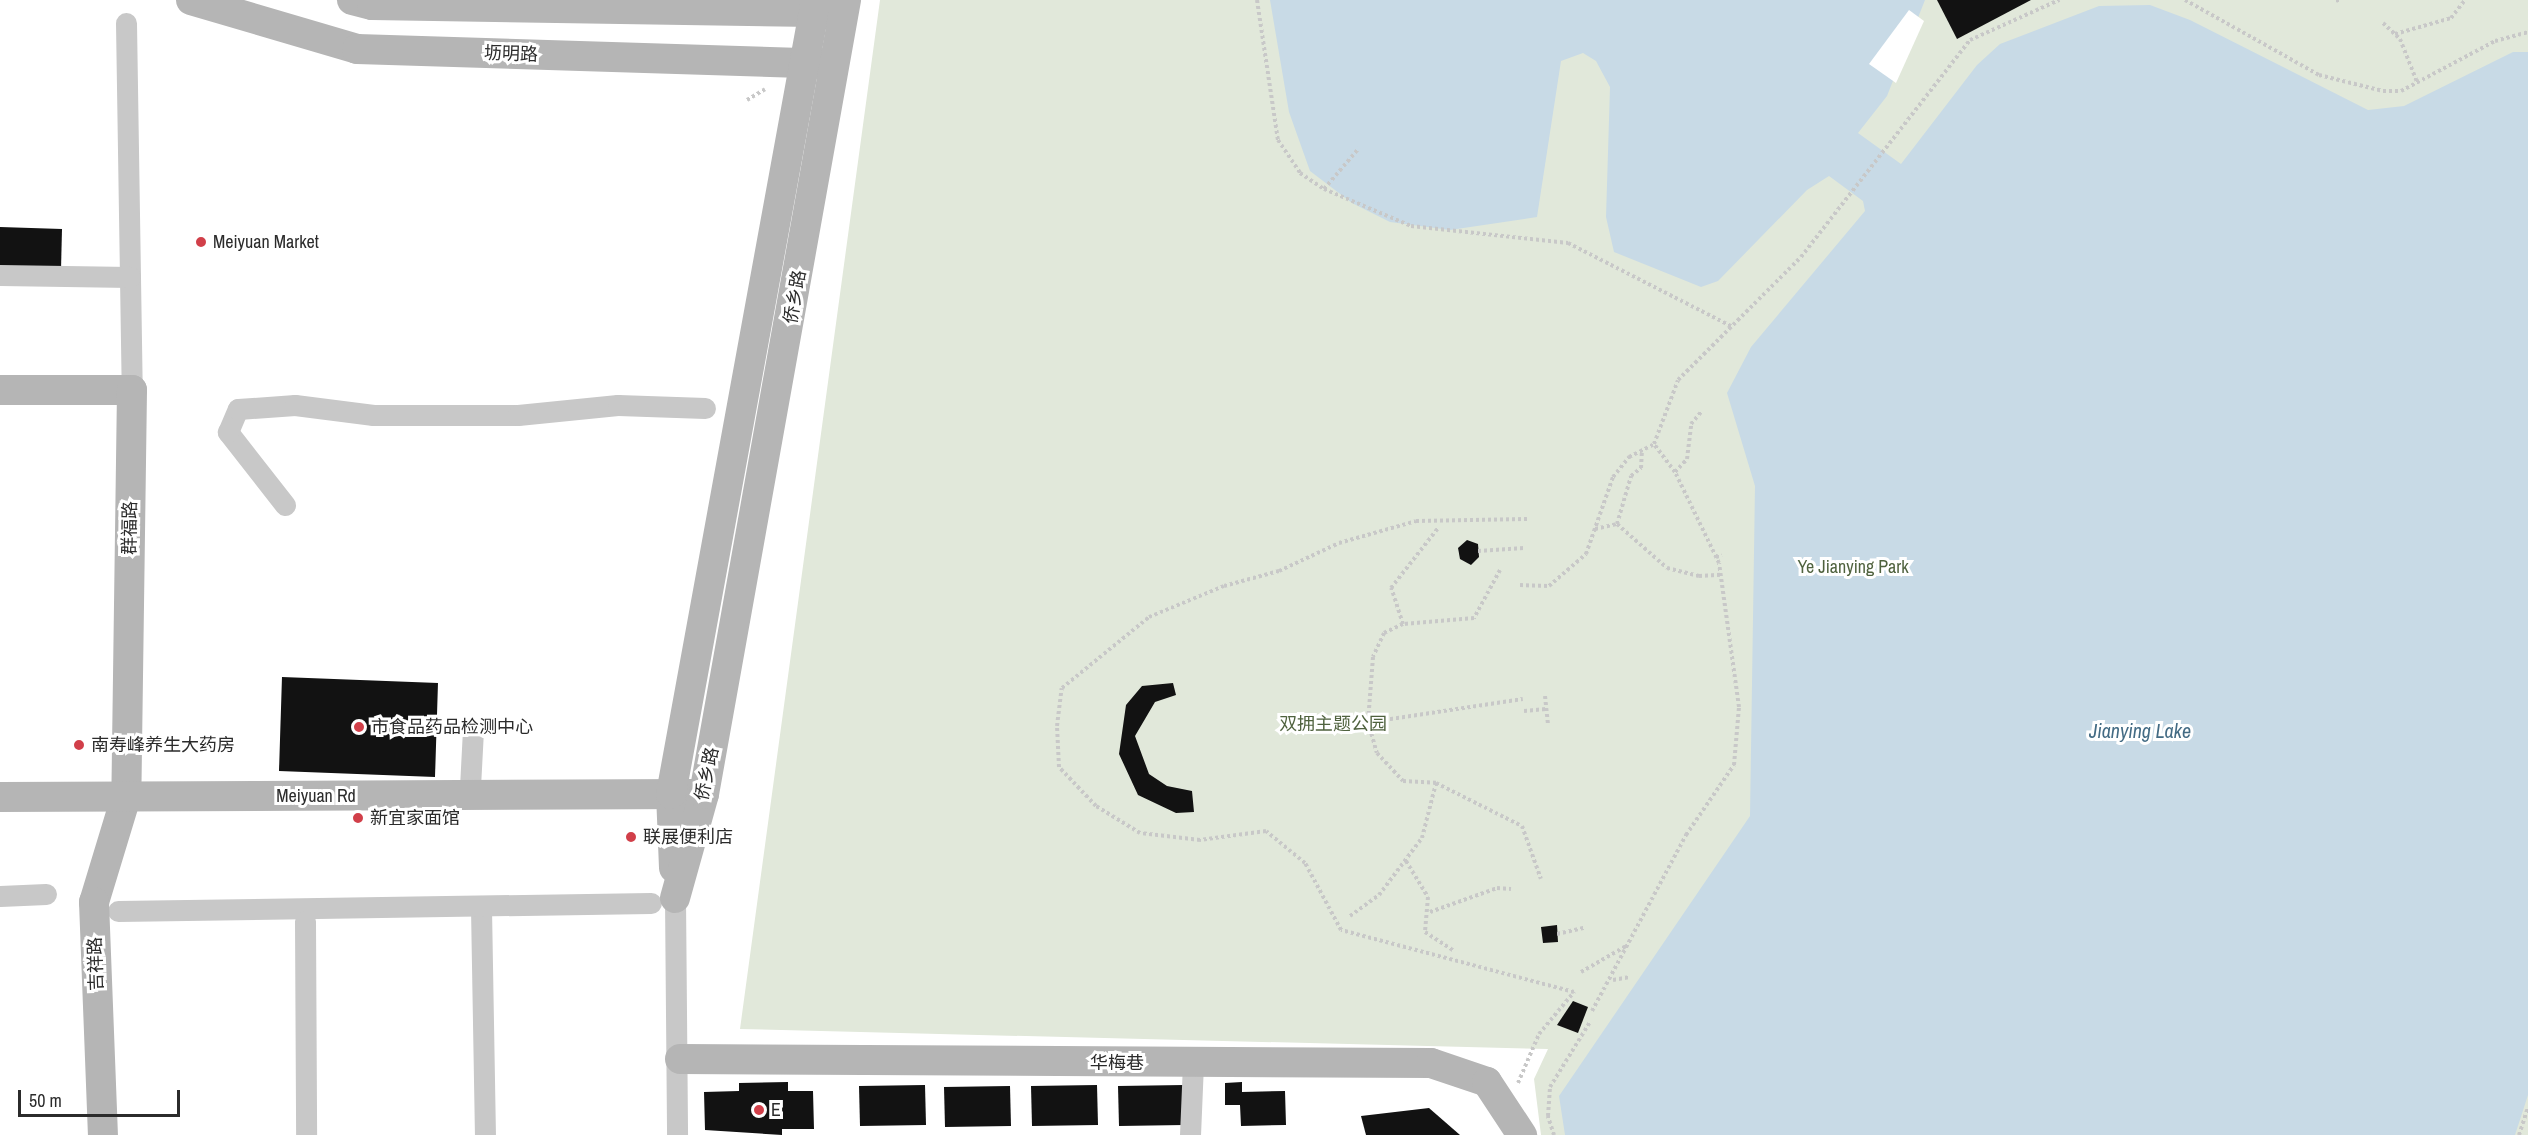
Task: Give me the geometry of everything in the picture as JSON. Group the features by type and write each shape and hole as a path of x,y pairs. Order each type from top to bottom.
{"street":[{"name":"坜明路","path":"191,0 357,49 838,64"},
{"path":"352,0 372,5 845,6"},
{"name":"侨乡路","path":"663,900 671,794 807,63 815,6"},
{"name":"侨乡路","path":"663,900 704,794 838,64 845,6"},
{"path":"0,390 132,390 126,23"},
{"path":"0,275 130,277"},
{"name":"群福路","path":"126,797 132,390"},
{"path":"285,505 228,432 238,409 295,405 373,415 518,415 618,405 705,408"},
{"path":"470,787 473,729"},
{"name":"Meiyuan Rd","path":"0,797 704,794"},
{"name":"吉祥路","path":"102,1135 94,902 126,797"},
{"path":"0,896 46,894"},
{"path":"118,911 480,908 663,900 680,1059 677,1135"},
{"path":"480,908 485,1135"},
{"path":"304,921 306,1135"},
{"name":"华梅巷","path":"680,1059 1452,1067 1487,1082 1522,1135"},
{"path":"1190,1135 1193,1064"}],"path":[{"path":"1257,0 1278,140 1300,173 1324,189 1411,226 1568,243 1732,327"},
{"path":"1520,585 1549,586 1563,579 1586,554 1613,477 1629,457 1654,444 1678,380 1801,257 1970,40 2059,0"},
{"path":"2185,0 2319,75 2383,91 2401,92 2495,41 2528,32"},
{"path":"2395,34 2451,18 2465,0"},
{"path":"2383,23 2395,34 2417,82"},
{"path":"747,100 765,89"},
{"path":"1324,189 1359,148"},
{"path":"1675,472 1687,459 1691,424 1701,412"},
{"path":"1592,1011 1612,980 1626,946 1686,835 1734,765 1739,707 1721,575 1716,557 1675,472 1654,444"},
{"path":"1617,524 1631,476 1641,468 1642,450"},
{"path":"1519,1088 1539,1034 1574,992 1341,930 1305,863 1266,831 1200,840 1140,833 1096,806 1059,767 1062,688 1149,617 1224,586 1279,572 1339,543 1416,521 1527,519"},
{"path":"1595,529 1617,524"},
{"path":"1617,524 1666,568 1699,576 1721,575"},
{"path":"1403,624 1391,588 1438,528"},
{"path":"1478,550 1524,548"},
{"path":"1716,557 1722,555"},
{"path":"1500,570 1474,618 1403,624 1384,633 1373,657 1368,722 1377,753 1403,781 1436,783 1522,826 1541,879"},
{"path":"1545,696 1548,724"},
{"path":"1324,729 1523,699"},
{"path":"1524,711 1546,709"},
{"path":"1350,916 1379,895 1422,838 1436,783"},
{"path":"1406,861 1428,897 1430,912 1425,932 1454,951"},
{"path":"1430,912 1497,888 1511,889"},
{"path":"1557,934 1584,928"},
{"path":"1581,972 1626,946"},
{"path":"1612,980 1630,977"},
{"path":"1554,1135 1548,1116 1550,1087 1590,1022"},
{"path":"2519,1135 2528,1108"}],"green space":[{"name":"Ye Jianying Park","path":"880,0 2528,0 2528,1135 1541,1135 1534,1079 1548,1049 740,1029"}],"water":[{"name":"Jianying Lake","path":"1270,0 1925,0 1887,96 1858,133 1901,164 1977,65 2000,44 2099,6 2150,5 2190,20 2368,110 2404,106 2513,52 2528,52 2528,1095 2515,1135 1565,1135 1559,1096 1750,816 1755,486 1727,393 1751,347 1865,211 1863,201 1829,176 1807,190 1718,281 1701,287 1614,252 1606,217 1610,87 1596,61 1583,53 1561,61 1537,217 1450,230 1390,222 1352,203 1310,171 1289,112"}],"pier":[{"path":"1909,10 1924,21 1896,83 1869,64"}],"building":[{"path":"1937,0 2031,0 1957,39"},
{"path":"0,227 62,229 61,270 0,269"},
{"path":"1467,540 1478,544 1479,557 1471,565 1460,559 1458,548"},
{"name":"市食品药品检测中心","path":"282,677 438,683 435,777 279,771"},
{"path":"1173,683 1176,695 1155,702 1135,736 1149,774 1167,786 1192,791 1194,812 1176,813 1138,795 1119,754 1126,705 1142,686"},
{"path":"1557,925 1558,942 1543,943 1541,927"},
{"path":"1573,1001 1588,1007 1578,1033 1557,1025"},
{"name":"E","path":"788,1082 788,1091 813,1091 814,1129 782,1129 782,1135 705,1130 704,1092 739,1091 739,1083"},
{"path":"1242,1082 1242,1092 1285,1091 1286,1125 1241,1126 1240,1105 1225,1105 1225,1083"},
{"path":"925,1085 926,1125 860,1126 859,1086"},
{"path":"1097,1085 1098,1125 1032,1126 1031,1086"},
{"path":"1184,1085 1184,1125 1119,1126 1118,1086"},
{"path":"1010,1086 1011,1126 945,1127 944,1087"},
{"path":"1429,1108 1460,1135 1366,1135 1361,1116"}],"place":[{"name":"Meiyuan Market","path":"201,242"},
{"name":"市食品药品检测中心","path":"359,727"},
{"name":"南寿峰养生大药房","path":"79,745"},
{"name":"新宜家面馆","path":"358,818"},
{"name":"联展便利店","path":"631,837"},
{"name":"E","path":"759,1110"}],"park label":[{"name":"双拥主题公园","path":"1333,724"}]}
